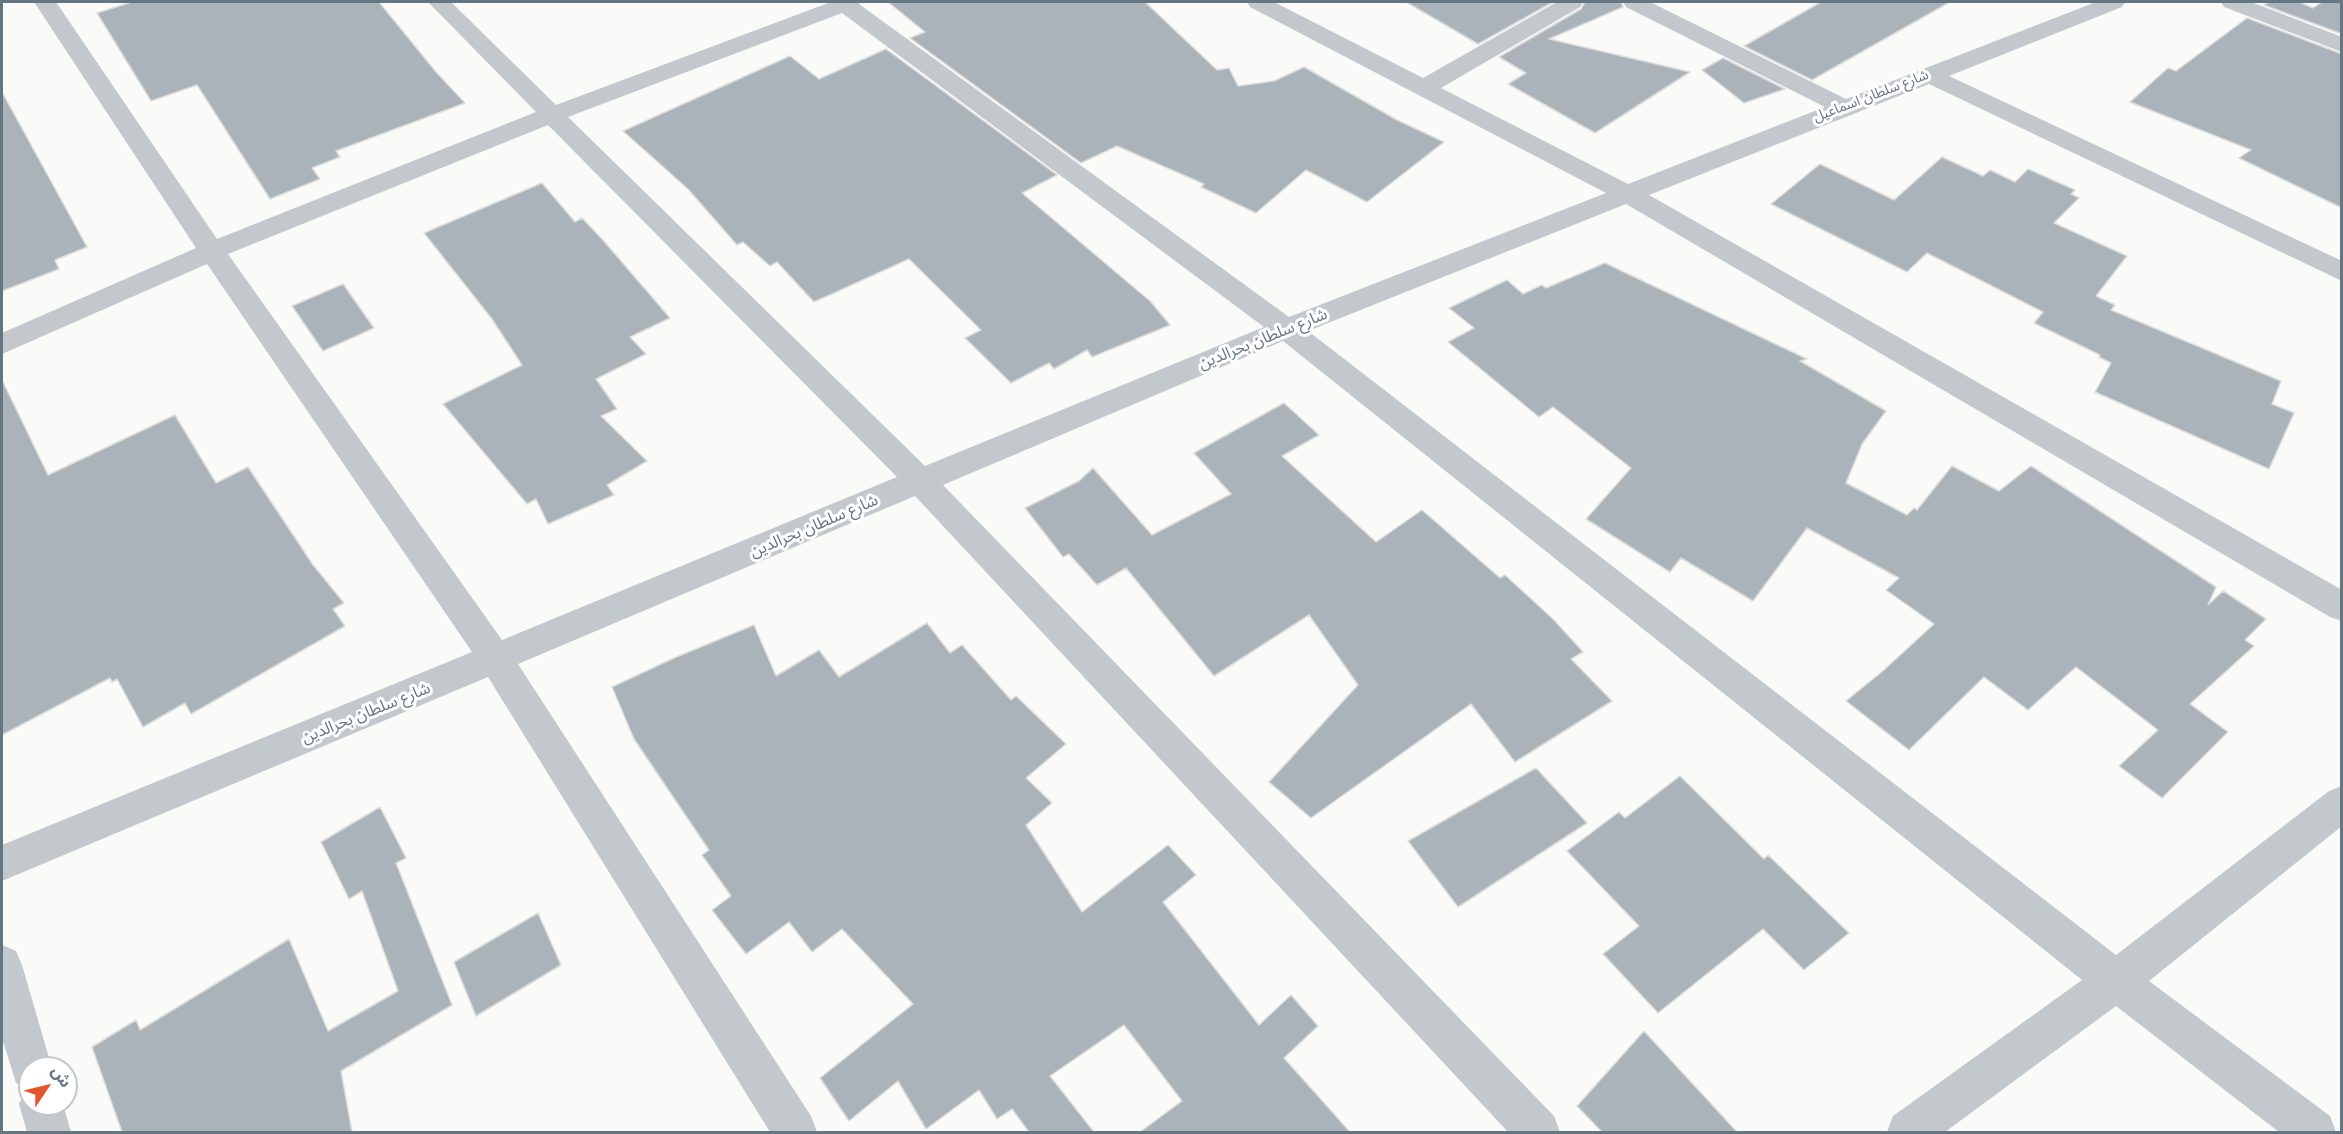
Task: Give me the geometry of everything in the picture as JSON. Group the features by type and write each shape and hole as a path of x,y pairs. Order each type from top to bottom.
{"street":[{"path":"45,2 212,251 496,659 795,1132"},
{"path":"439,2 921,482 1538,1132"},
{"path":"2,344 212,251 551,115 846,2 1286,329 2116,981 2314,1132"},
{"path":"1258,2 1629,195 2342,607"},
{"path":"1425,87 1572,2"},
{"path":"1634,2 1843,106"},
{"name":"شارع سلطان اسماعيل","path":"1629,195 1843,106 2114,2"},
{"path":"2232,2 2342,45"},
{"path":"2048,5 2075,17"},
{"path":"1927,74 2342,272"},
{"name":"شارع سلطان بحرالدين","path":"2,863 1286,329 1629,195"},
{"path":"1909,1132 2116,981 2342,803"},
{"path":"2,965 28,1056"},
{"path":"44,1116 49,1132"}],"building":[{"path":"132,2 379,2 436,72 465,103 336,151 340,157 312,168 320,179 270,199 197,85 151,101 97,13"},
{"path":"888,2 1145,2 1217,70 1229,68 1238,86 1274,81 1304,67 1397,120 1444,142 1367,202 1306,170 1256,213 1201,187 1204,184 1117,146 1081,163 910,38 925,32"},
{"path":"1406,2 1553,2 1478,44"},
{"path":"1585,2 1621,2 1623,7 1549,39 1690,72 1595,133 1508,84 1526,73 1499,57 1581,9"},
{"path":"1821,2 1950,2 1812,80 1744,46"},
{"path":"2269,2 2299,2 2313,8 2322,2 2342,2 2342,34 2264,5"},
{"path":"2247,18 2342,54 2342,208 2239,158 2251,150 2130,102 2168,68 2176,71"},
{"path":"886,49 1057,175 1022,193 1150,301 1170,325 1092,357 1087,350 1054,369 1049,363 1011,383 965,338 981,330 909,259 814,302 777,262 770,266 743,242 737,245 688,189 623,131 790,56 819,79"},
{"path":"1723,58 1785,89 1744,103 1702,70"},
{"path":"2,92 87,247 55,260 59,269 2,291"},
{"path":"1942,157 1983,176 1990,170 2015,182 2028,169 2075,190 2071,194 2079,198 2054,223 2127,256 2096,296 2115,305 2111,310 2281,381 2272,404 2294,413 2269,469 2095,392 2111,363 2099,357 2100,355 2034,323 2043,312 1927,253 1907,272 1771,204 1820,164 1894,200"},
{"path":"542,183 575,222 582,218 602,239 670,318 630,337 646,354 596,379 617,409 601,416 647,461 607,485 614,495 548,524 536,499 527,504 443,404 522,365 492,319 424,233"},
{"path":"1605,263 1807,359 1800,361 1886,411 1862,444 1846,483 1907,515 1914,508 1917,510 1952,466 1999,491 2031,466 2216,587 2208,605 2223,591 2266,619 2245,640 2254,646 2190,704 2228,732 2162,798 2119,766 2158,730 2076,667 2028,710 1984,677 1909,750 1846,701 1934,624 1886,590 1899,578 1807,528 1753,601 1681,558 1670,572 1586,519 1631,468 1553,407 1539,417 1448,342 1474,328 1449,308 1507,280 1523,294 1542,285 1546,288"},
{"path":"343,284 374,328 323,351 292,306"},
{"path":"2,380 48,475 175,415 216,483 248,467 313,565 344,603 333,609 345,626 191,714 185,703 143,727 117,679 112,682 110,678 2,735"},
{"path":"1284,403 1319,435 1282,456 1376,542 1422,510 1500,578 1505,575 1553,619 1583,652 1571,659 1612,701 1515,762 1471,704 1311,818 1269,782 1358,685 1309,615 1214,676 1126,568 1097,585 1069,554 1063,557 1025,508 1079,481 1093,468 1152,535 1231,494 1194,453"},
{"path":"927,623 950,653 962,645 1011,700 1016,696 1066,744 1026,778 1052,803 1026,825 1082,912 1168,845 1196,875 1163,902 1259,1025 1291,995 1318,1026 1284,1058 1350,1132 1140,1132 1182,1101 1124,1025 1050,1076 1094,1132 1029,1132 1012,1109 997,1119 979,1090 926,1129 898,1081 849,1121 820,1078 913,1004 842,929 812,952 789,922 746,954 712,910 731,896 702,855 709,850 634,739 612,687 754,625 776,676 819,650 839,677"},
{"path":"1536,768 1587,823 1458,907 1408,841"},
{"path":"1680,776 1764,859 1768,855 1849,933 1804,970 1763,929 1658,1013 1603,954 1639,926 1567,851 1619,812 1625,818"},
{"path":"380,807 406,858 396,863 452,1005 341,1071 352,1132 122,1132 92,1047 136,1020 140,1030 289,939 328,1031 398,991 362,891 349,899 321,842"},
{"path":"538,913 561,965 476,1016 454,962"},
{"path":"1644,1031 1737,1132 1602,1132 1577,1106"}]}
